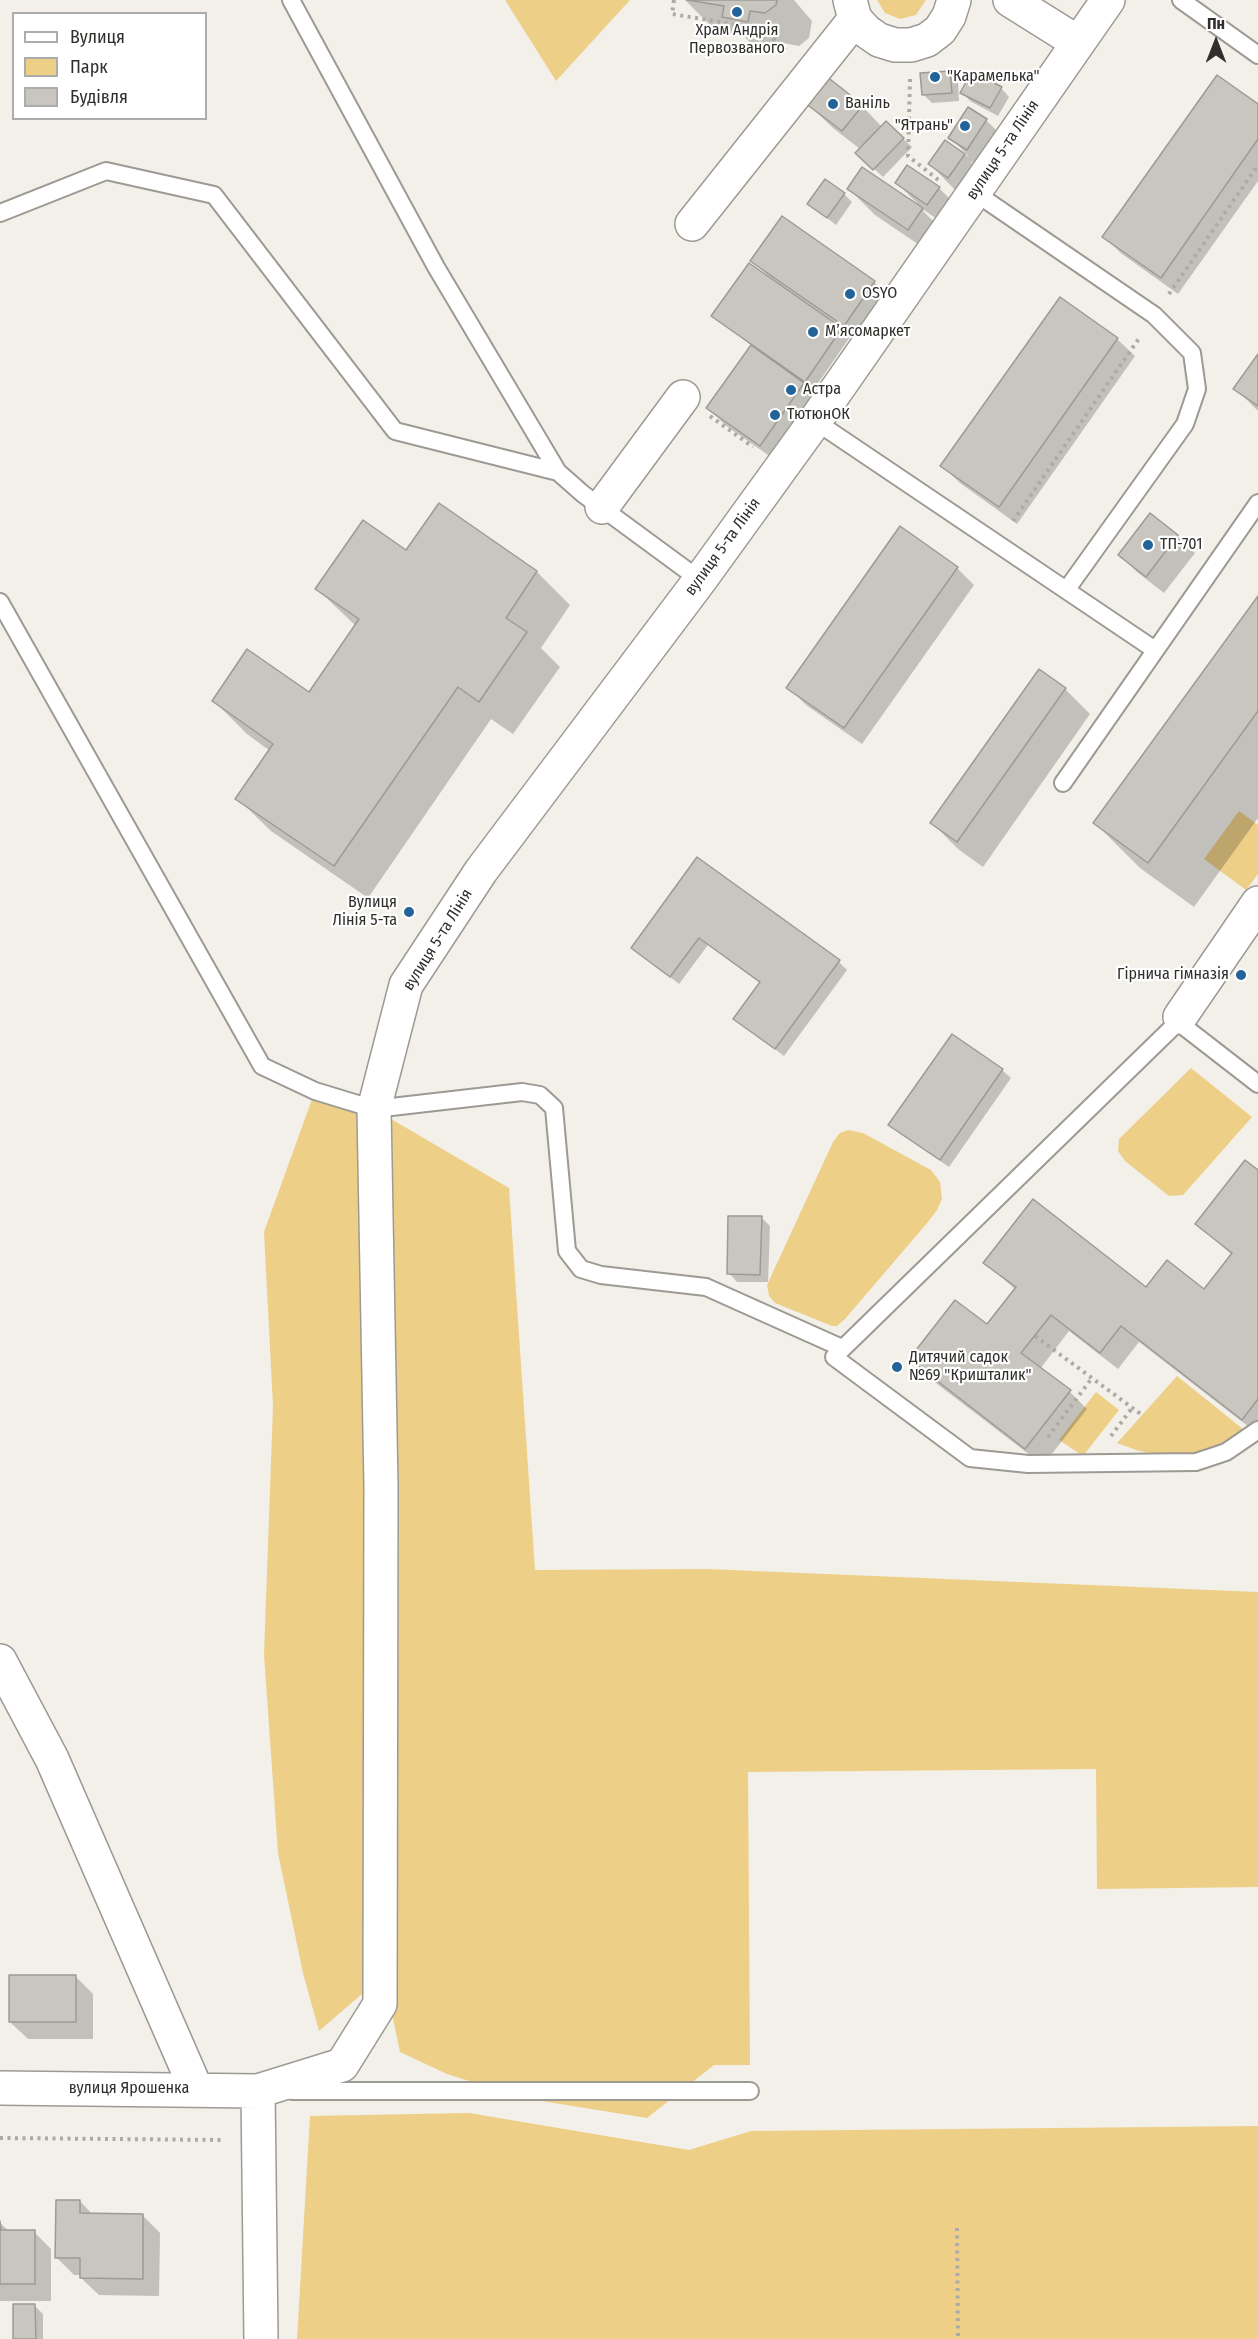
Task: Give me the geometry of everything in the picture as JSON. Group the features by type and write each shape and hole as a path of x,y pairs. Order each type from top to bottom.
{"street":[{"path":"692,224 813,73 853,10 866,31 879,40 895,45 911,45 927,40 940,30 949,16 954,0"},
{"path":"1010,0 1077,42"},
{"name":"вулиця 5-та Лінія","path":"258,2091 342,2065 380,2004 381,1486 374,1109 406,985 481,871 700,580 1108,0"},
{"path":"602,507 683,397"},
{"path":"1179,1019 1255,917"},
{"path":"0,1661 52,1759 195,2089"},
{"name":"вулиця Ярошенка","path":"0,2088 258,2091"},
{"path":"258,2091 261,2339"}],"lane":[{"path":"291,0 436,267 558,472 700,580"},
{"path":"1180,0 1258,55"},
{"path":"0,213 106,171 214,195 395,431 558,472"},
{"path":"971,197 1154,315 1192,353 1197,389 1185,424 1066,589"},
{"path":"814,421 1155,650"},
{"path":"1062,783 1258,503"},
{"path":"0,602 262,1066 315,1091 374,1109 522,1092 540,1095 554,1108 567,1251 581,1269 601,1275 706,1287 842,1348"},
{"path":"1258,1084 1179,1019 834,1357 970,1458 1028,1464 1196,1462 1226,1452 1258,1430"},
{"path":"258,2091 750,2091"}],"path":[{"path":"674,0 672,14 762,29 813,73"},
{"path":"911,45 908,156 971,197"},
{"path":"997,544 1258,165"},
{"path":"683,397 761,452"},
{"path":"1035,1336 1142,1415"},
{"path":"1028,1464 1092,1378"},
{"path":"0,2138 259,2140"},
{"path":"957,2229 958,2339"}],"green space":[{"path":"505,0 630,0 556,81"},
{"path":"877,0 926,0 916,15 900,19 885,13"},
{"path":"1239,811 1258,825 1258,874 1246,890 1204,859"},
{"path":"1191,1068 1252,1117 1183,1195 1169,1196 1125,1161 1118,1151 1119,1139"},
{"path":"315,1091 374,1109 509,1188 535,1570 706,1569 1258,1592 1258,1887 1097,1889 1096,1769 748,1772 750,2065 714,2065 647,2118 523,2098 447,2074 400,2052 384,1975 319,2031 303,1973 278,1853 264,1655 273,1406 264,1232"},
{"path":"848,1130 863,1133 931,1170 940,1182 942,1199 928,1222 845,1319 837,1326 832,1326 775,1303 769,1296 767,1285 833,1142 840,1133"},
{"path":"1177,1376 1243,1429 1213,1447 1176,1456 1156,1455 1117,1443"},
{"path":"1096,1392 1119,1410 1083,1456 1059,1440"},
{"path":"469,2113 689,2150 751,2131 1258,2126 1258,2339 297,2339 310,2116"}],"building":[{"name":"Храм Андрія Первозваного","path":"687,0 777,0 776,5 765,13 750,11 748,22 722,17 724,6"},
{"path":"950,71 952,93 922,95 920,73"},
{"path":"972,71 1002,87 990,108 960,93"},
{"path":"1217,75 1258,104 1258,139 1161,278 1102,237"},
{"path":"826,76 863,105 842,131 805,103"},
{"path":"968,107 987,119 967,150 948,138"},
{"path":"886,121 904,138 873,170 855,153"},
{"path":"945,140 965,154 948,178 928,164"},
{"path":"907,165 940,187 927,205 895,183"},
{"path":"862,167 923,208 908,230 847,189"},
{"path":"825,179 845,193 827,218 807,204"},
{"path":"782,216 875,281 844,326 750,261"},
{"path":"749,263 842,328 805,382 711,316"},
{"path":"1060,297 1118,338 999,507 940,466"},
{"path":"751,345 804,383 760,446 706,408"},
{"path":"1258,354 1258,406 1233,389"},
{"path":"439,503 537,571 506,618 527,632 479,702 458,687 334,866 235,799 273,744 212,701 247,649 309,692 359,619 315,589 363,520 406,550"},
{"name":"ТП-701","path":"1150,513 1178,535 1146,577 1118,555"},
{"path":"900,526 958,567 844,728 786,688"},
{"path":"1258,596 1258,711 1148,863 1093,823"},
{"path":"1039,669 1066,688 957,842 930,823"},
{"path":"697,857 840,960 775,1049 733,1019 760,982 699,938 670,977 631,948"},
{"path":"952,1034 1003,1069 940,1160 888,1125"},
{"path":"1245,1160 1258,1170 1258,1399 1242,1420 1121,1326 1100,1353 1051,1315 1021,1353 1071,1390 1025,1449 909,1359 955,1300 987,1324 1016,1287 983,1263 1033,1199 1146,1287 1167,1260 1204,1289 1232,1253 1195,1224"},
{"path":"728,1216 762,1216 760,1275 727,1274"},
{"path":"9,1975 76,1975 76,2022 9,2022"},
{"path":"56,2200 80,2200 80,2213 143,2214 143,2279 80,2278 80,2258 55,2258"},
{"path":"0,2221 1,2230 35,2230 35,2284 0,2284"},
{"path":"13,2304 35,2304 36,2339 13,2339"}],"place":[{"name":"Храм Андрія Первозваного","path":"737,12"},
{"name":"\"Карамелька\"","path":"935,77"},
{"name":"Ваніль","path":"833,104"},
{"name":"\"Ятрань\"","path":"965,126"},
{"name":"OSYO","path":"850,294"},
{"name":"Мʼясомаркет","path":"813,332"},
{"name":"Астра","path":"791,390"},
{"name":"ТютюнОК","path":"775,415"},
{"name":"ТП-701","path":"1148,545"},
{"name":"Вулиця Лінія 5-та","path":"409,912"},
{"name":"Гірнича гімназія","path":"1241,975"},
{"name":"Дитячий садок №69 \"Кришталик\"","path":"897,1367"}]}
